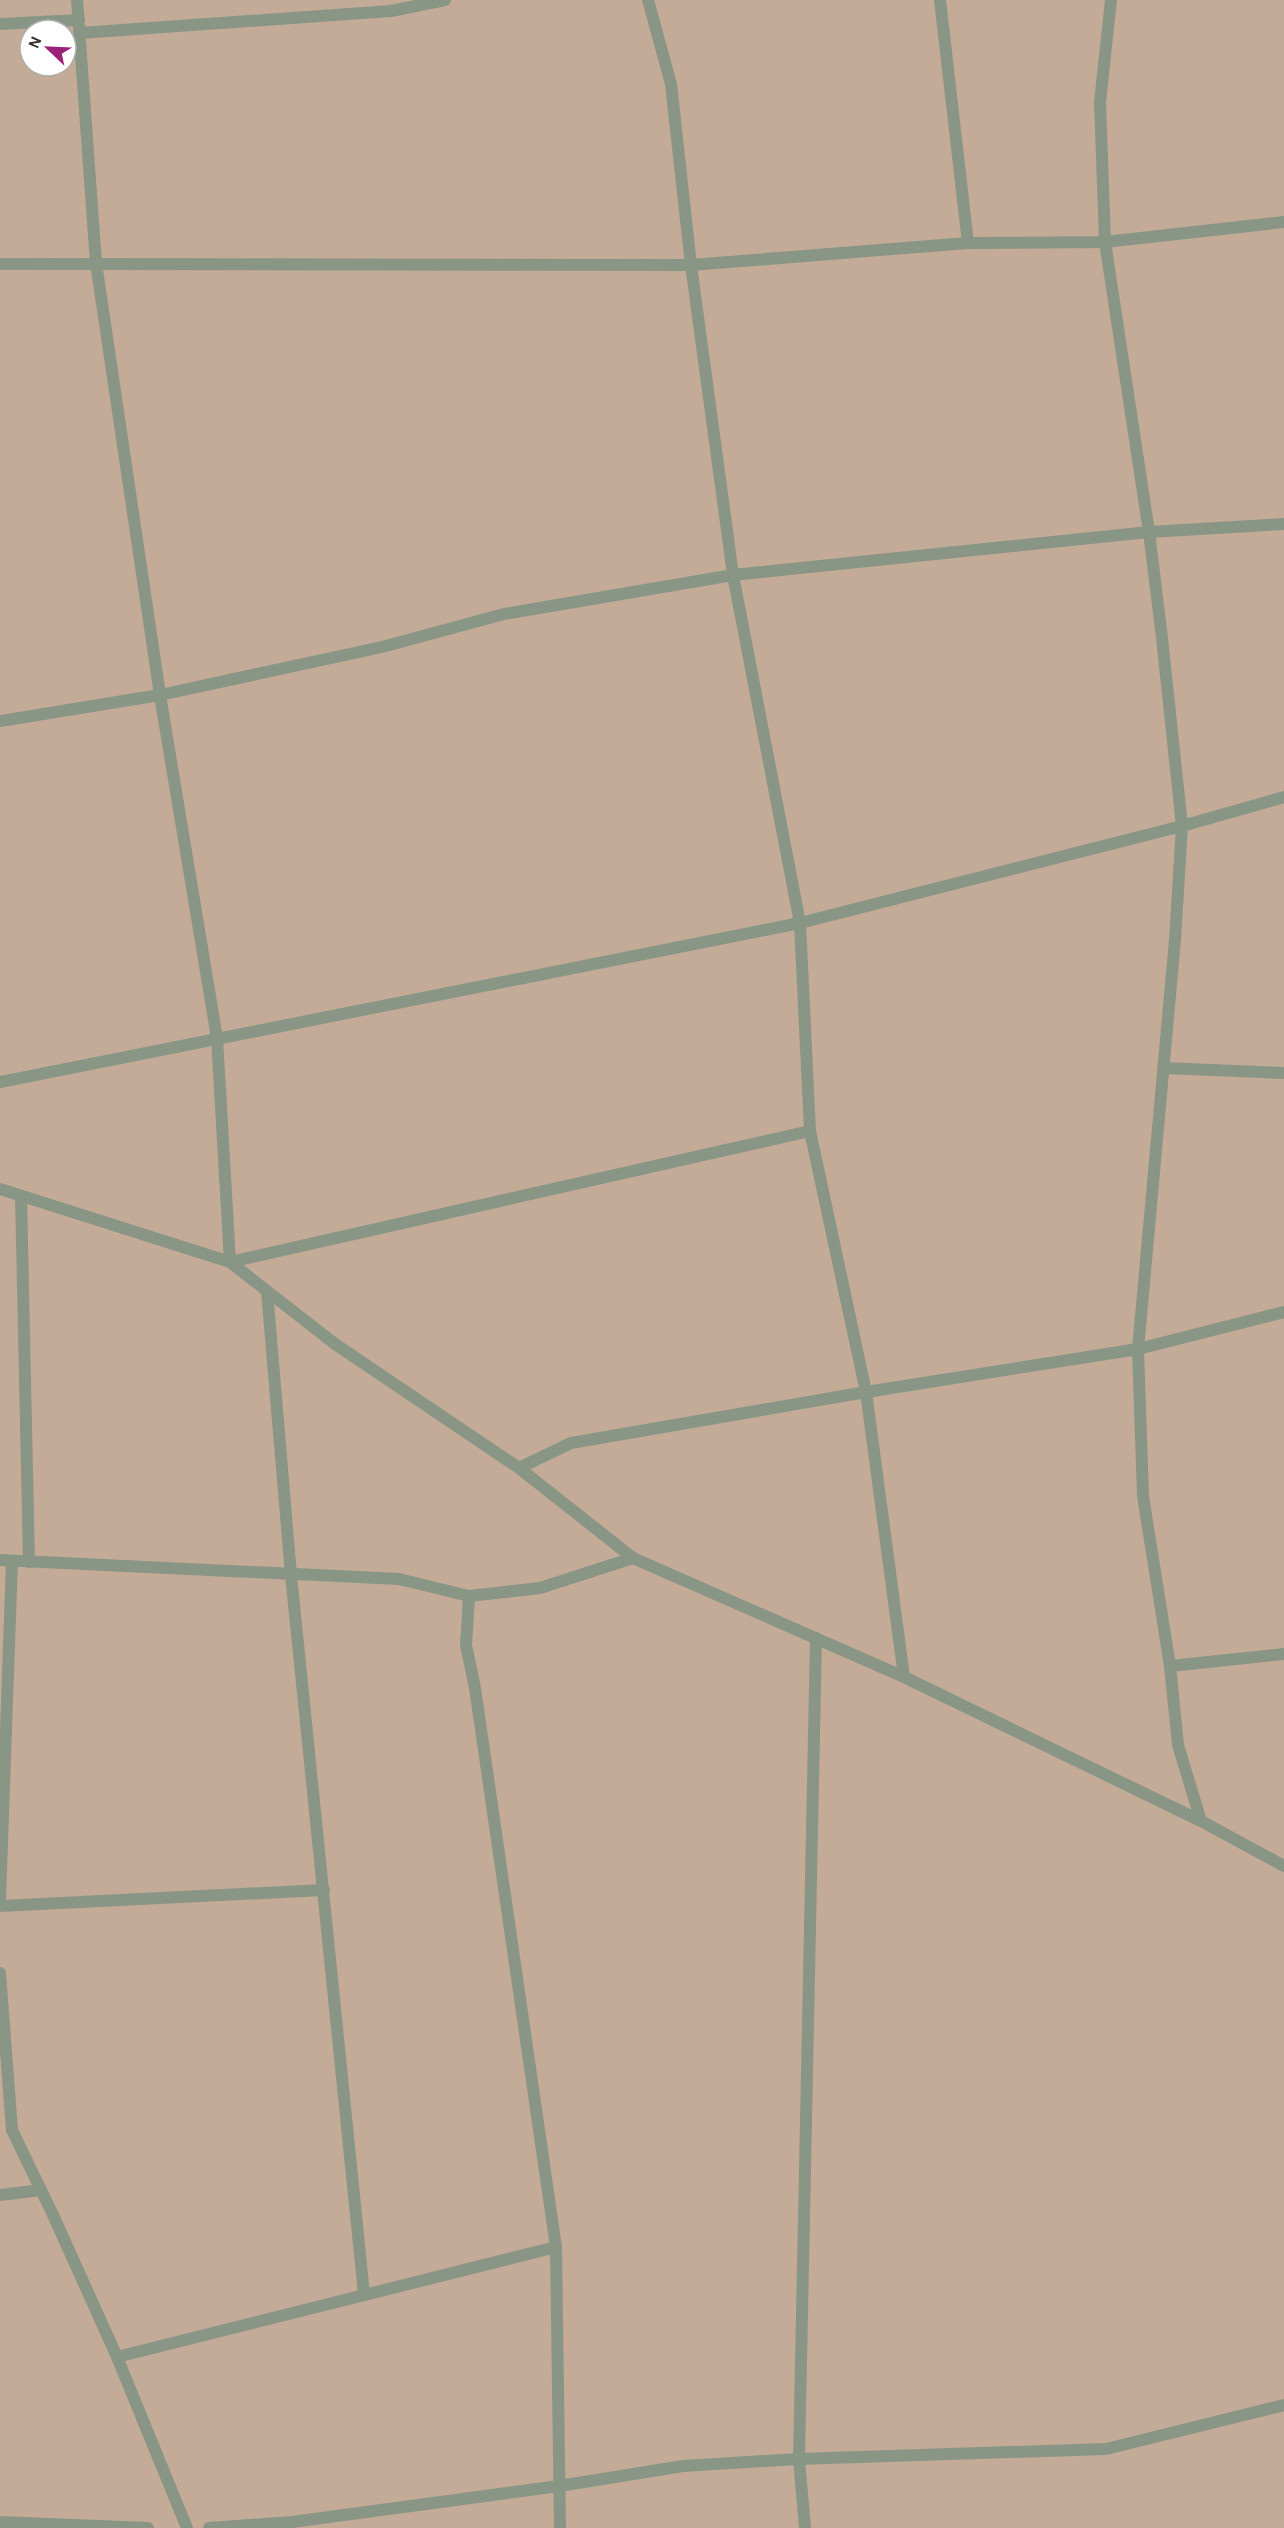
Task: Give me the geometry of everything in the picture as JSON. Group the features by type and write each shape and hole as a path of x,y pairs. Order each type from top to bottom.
{"street":[{"path":"77,0 96,263 160,695 217,1038 230,1262"},
{"path":"80,33 391,11 445,0"},
{"path":"648,0 671,84 691,265 733,575 800,923 810,1131 866,1392 904,1677"},
{"path":"940,0 968,243"},
{"path":"1111,0 1100,102 1105,242 1149,532 1182,826 1164,1068 1138,1349 1143,1496 1170,1666 1178,1744 1201,1821"},
{"path":"0,24 79,20"},
{"path":"0,264 691,265 968,243 1105,242 1284,222"},
{"path":"0,721 160,695 382,647 504,614 733,575 1149,532 1284,524"},
{"path":"0,1082 800,923 1182,826 1284,797"},
{"path":"1164,1068 1284,1073"},
{"path":"230,1262 810,1131"},
{"path":"0,1189 230,1262 335,1344 519,1468 633,1558 904,1677 1201,1821 1284,1866"},
{"path":"21,1196 29,1562"},
{"path":"267,1291 291,1575 364,2294"},
{"path":"519,1468 571,1443 866,1392 1138,1349 1284,1312"},
{"path":"0,1900 6,1560 399,1579 469,1596 540,1588 633,1558"},
{"path":"469,1596 466,1645 475,1688 556,2247 560,2528"},
{"path":"806,2528 799,2459 816,1638"},
{"path":"1170,1666 1284,1654"},
{"path":"0,1906 324,1890"},
{"path":"0,1973 12,2130 117,2357 187,2528"},
{"path":"0,2195 41,2190"},
{"path":"117,2357 556,2247"},
{"path":"209,2528 292,2522 328,2522 683,2466 799,2459 1106,2450 1284,2405"},
{"path":"0,2522 148,2528"}],"shaded area":[{"path":"0,0 1284,0 1284,2528 0,2528"}]}
